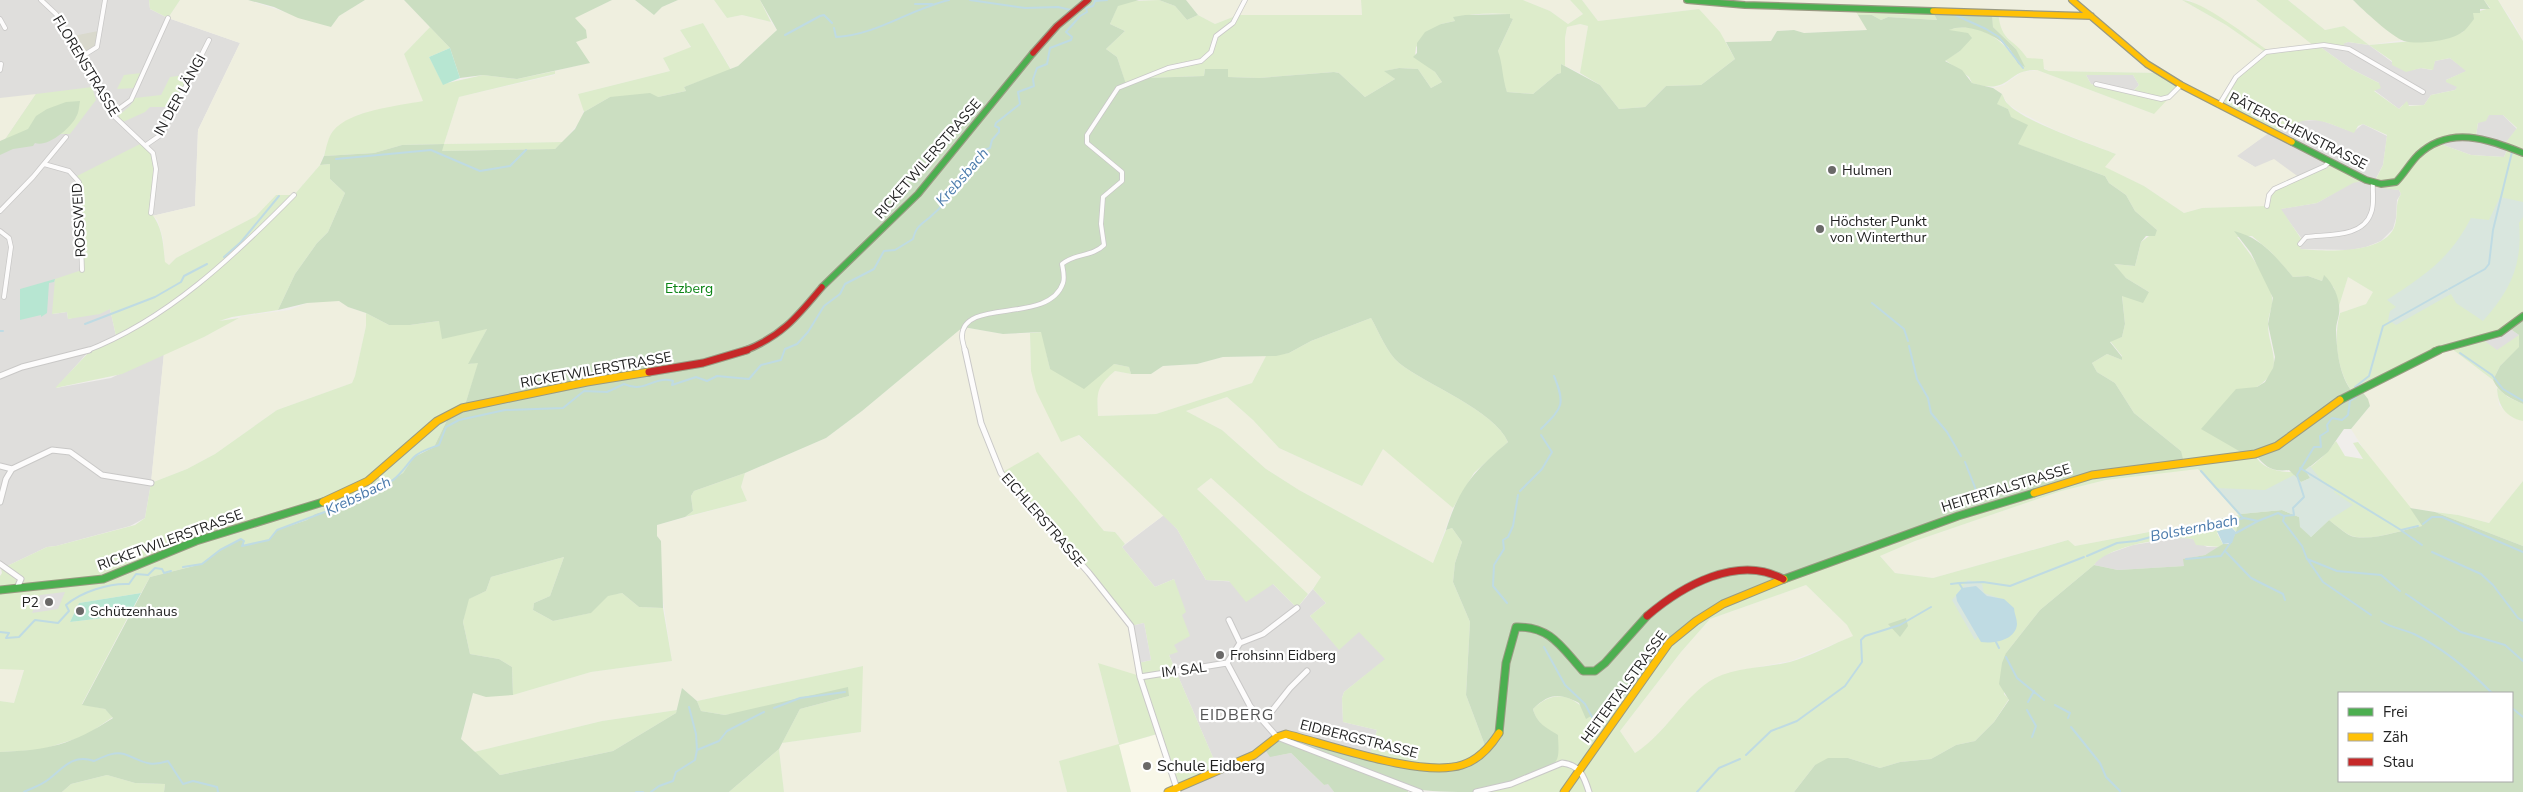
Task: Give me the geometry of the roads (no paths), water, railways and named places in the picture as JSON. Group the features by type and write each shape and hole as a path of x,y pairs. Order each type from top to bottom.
{"street":[{"name":"FLORENSTRASSE","path":"41,0 56,14 113,113 153,153 156,169 150,213"},
{"path":"81,56 97,47 105,0"},
{"name":"RICKETWILERSTRASSE","path":"0,590 103,579 137,567 196,541 335,498 368,481 437,421 462,408 587,382 708,363 760,345 788,327 841,266 875,238 918,194 984,117 1000,92 1034,51 1057,26 1088,0"},
{"name":"EICHLERSTRASSE","path":"1178,790 1140,677 1131,626 1122,612 1001,473 992,456 977,404 964,344 963,327 970,320 980,315 1038,306 1051,299 1061,290 1064,282 1062,264 1066,259 1092,255 1100,251 1104,245 1101,224 1103,198 1122,181 1122,172 1092,149 1087,143 1087,135 1110,97 1118,88 1168,68 1201,61 1207,56 1211,52 1216,36 1233,23 1245,0"},
{"path":"1687,0 1745,5 2091,16"},
{"name":"RÄTERSCHENSTRASSE","path":"2072,0 2147,64 2181,85 2329,162 2373,182 2396,182 2421,152 2450,135 2476,136 2523,154"},
{"path":"113,113 131,100 168,18"},
{"path":"0,19 5,28"},
{"name":"IN DER LÄNGI","path":"146,144 162,134 209,40"},
{"path":"2219,105 2236,77 2266,52 2324,45 2349,49 2422,92"},
{"path":"0,64 0,70"},
{"path":"2096,84 2161,99 2169,97 2181,85"},
{"path":"0,211 44,164 66,137"},
{"path":"2267,206 2268,195 2274,189 2325,166 2329,162"},
{"name":"ROSSWEID","path":"44,164 64,168 72,172 79,182 82,270"},
{"path":"2300,244 2306,237 2344,233 2364,224 2371,213 2373,182"},
{"path":"0,376 23,366 90,350 165,307 254,237 294,195"},
{"path":"0,231 9,238 11,247 4,297"},
{"name":"HEITERTALSTRASSE","path":"1564,792 1669,643 1690,623 1716,606 1739,595 1874,545 2055,485 2127,469 2255,454 2277,446 2345,398 2435,351 2500,333 2523,316"},
{"path":"0,466 12,468 52,450 64,450 102,475 151,483"},
{"path":"0,502 6,478 12,468"},
{"path":"0,564 22,579 17,589"},
{"name":"EIDBERGSTRASSE","path":"1277,737 1294,734 1418,768 1444,769 1464,765 1487,751 1498,736 1503,712 1509,639 1516,627 1526,624 1537,625 1549,632 1574,663 1583,671 1595,671 1605,663 1665,599 1685,587 1707,578 1761,568 1774,570 1783,579"},
{"path":"1297,608 1263,634 1240,643 1227,663 1250,706 1277,737 1420,792"},
{"path":"1229,620 1240,643"},
{"name":"IM SAL","path":"1140,677 1163,671 1200,669 1227,663"},
{"path":"1264,721 1290,688 1307,672"},
{"path":"1168,792 1178,790 1254,755 1277,737"},
{"path":"1476,792 1511,784 1562,763 1571,764 1583,773 1589,792"}],"water":[{"path":"2232,528 2236,532 2232,543 2223,544 2217,531"},
{"path":"1976,586 1987,596 2004,599 2014,608 2016,629 2013,634 2004,640 1981,642 1957,601 1956,595 1962,588"}],"waterway":[{"path":"834,28 836,37 865,32 921,9 949,0"},
{"path":"970,0 1025,8 1058,7 1071,10"},
{"name":"Krebsbach","path":"183,567 202,564 220,550 241,539 244,541 242,546 269,540 277,530 338,507 366,493 373,486 392,481 416,455 439,445 446,427 459,420 505,410 563,408 584,391 607,392 624,384 638,387 666,380 673,381 672,385 696,377 707,381 717,376 749,379 761,365 781,360 785,349 797,344 808,332 824,306 840,294 845,284 874,269 884,251 895,250 913,239 919,227 947,199 955,188 959,177 974,168 981,151 990,148 992,140 999,132 999,128 995,126 996,123 1020,104 1018,92 1034,86 1033,79 1037,68 1047,64 1050,48 1071,40 1072,37 1066,32 1080,16 1087,12 1086,8 1093,6 1095,1 1107,0"},
{"path":"915,4 932,4"},
{"path":"1953,14 1999,37 2023,68"},
{"path":"785,35 820,16 824,15 832,23"},
{"path":"336,159 431,150 480,171 510,166 526,150"},
{"path":"2449,289 2485,269 2489,264 2493,230 2512,152"},
{"path":"224,257 241,242 279,196"},
{"path":"85,324 155,297 181,282 184,276 207,264"},
{"path":"2355,387 2369,376 2383,326 2447,290"},
{"path":"1872,303 1904,329 1908,341"},
{"path":"1909,346 1917,379 1928,398 1931,413 1947,432 1961,456"},
{"path":"2460,353 2492,375 2503,389 2523,401"},
{"path":"1541,429 1554,416 1560,406 1560,394 1554,376"},
{"name":"Bolsternbach","path":"2301,469 2314,447 2321,447 2320,436 2328,431 2327,425 2332,418 2342,420 2348,415 2350,401 2356,397"},
{"path":"1520,491 1542,469 1552,452 1541,435"},
{"path":"1965,462 1978,495"},
{"name":"Bolsternbach","path":"2258,521 2278,513 2284,516 2294,515 2293,508 2304,497 2297,475 2301,469"},
{"path":"2301,469 2401,530 2418,526"},
{"path":"2201,471 2243,518"},
{"path":"1507,603 1493,586 1494,565 1504,549 1503,540 1508,537 1513,526 1518,495"},
{"path":"2284,517 2283,521 2302,546 2307,559 2337,571 2381,575 2400,591"},
{"path":"2423,524 2432,517 2442,517 2523,552"},
{"name":"Bolsternbach","path":"2087,556 2117,543 2136,541 2173,531 2182,533 2244,518 2258,521"},
{"path":"2236,533 2258,521"},
{"path":"2402,531 2422,545"},
{"path":"2186,559 2221,556 2231,542"},
{"path":"2226,552 2251,578 2283,594 2285,600"},
{"path":"2432,552 2481,574 2493,585 2518,618 2523,621"},
{"name":"Bolsternbach","path":"1959,583 1983,582 2010,586 2084,557"},
{"path":"2308,560 2323,582 2371,615"},
{"name":"Krebsbach","path":"0,632 9,633 6,638 19,637 35,620 58,623 69,611 66,605 87,592 113,585 129,584 136,574 148,575 155,568 162,569 164,573 171,571"},
{"name":"Bolsternbach","path":"1951,584 1959,583"},
{"name":"Bolsternbach","path":"1959,583 1962,588"},
{"path":"2406,594 2461,632 2505,645 2523,661"},
{"name":"Bolsternbach","path":"1746,755 1771,731 1797,721 1845,686 1862,662 1861,640 1865,636 1900,625 1931,607"},
{"path":"2381,621 2414,634 2435,646 2465,668 2491,692"},
{"path":"1996,642 1999,648"},
{"path":"1544,647 1565,685 1585,704 1592,717"},
{"path":"2006,657 2017,678 2034,692"},
{"path":"774,708 800,698 845,692"},
{"path":"2028,702 2034,692"},
{"path":"2034,692 2044,700"},
{"path":"2055,705 2070,713 2068,718"},
{"path":"689,707 696,734 697,750"},
{"path":"2513,709 2523,717"},
{"path":"2027,710 2036,726 2032,737"},
{"path":"697,750 719,741 727,731 764,712"},
{"path":"2071,727 2100,763 2106,777 2120,791"},
{"path":"651,792 659,786 673,781 676,772 695,760 697,750"},
{"path":"24,792 43,783 74,760 87,759 94,761 116,753 155,764 168,761 183,784 193,781 217,787 218,792"},
{"name":"Bolsternbach","path":"1697,792 1719,768 1740,759"},
{"path":"636,792 643,792"}],"place":[{"name":"Hulmen","path":"1832,170"},
{"name":"Höchster Punkt von Winterthur","path":"1820,229"},
{"name":"P2","path":"49,602"},
{"name":"Schützenhaus","path":"80,611"},
{"name":"Frohsinn Eidberg","path":"1220,655"},
{"name":"Schule Eidberg","path":"1147,766"}],"district":[{"name":"EIDBERG","path":"1237,715"}],"park label":[{"name":"Etzberg","path":"689,288"}]}
